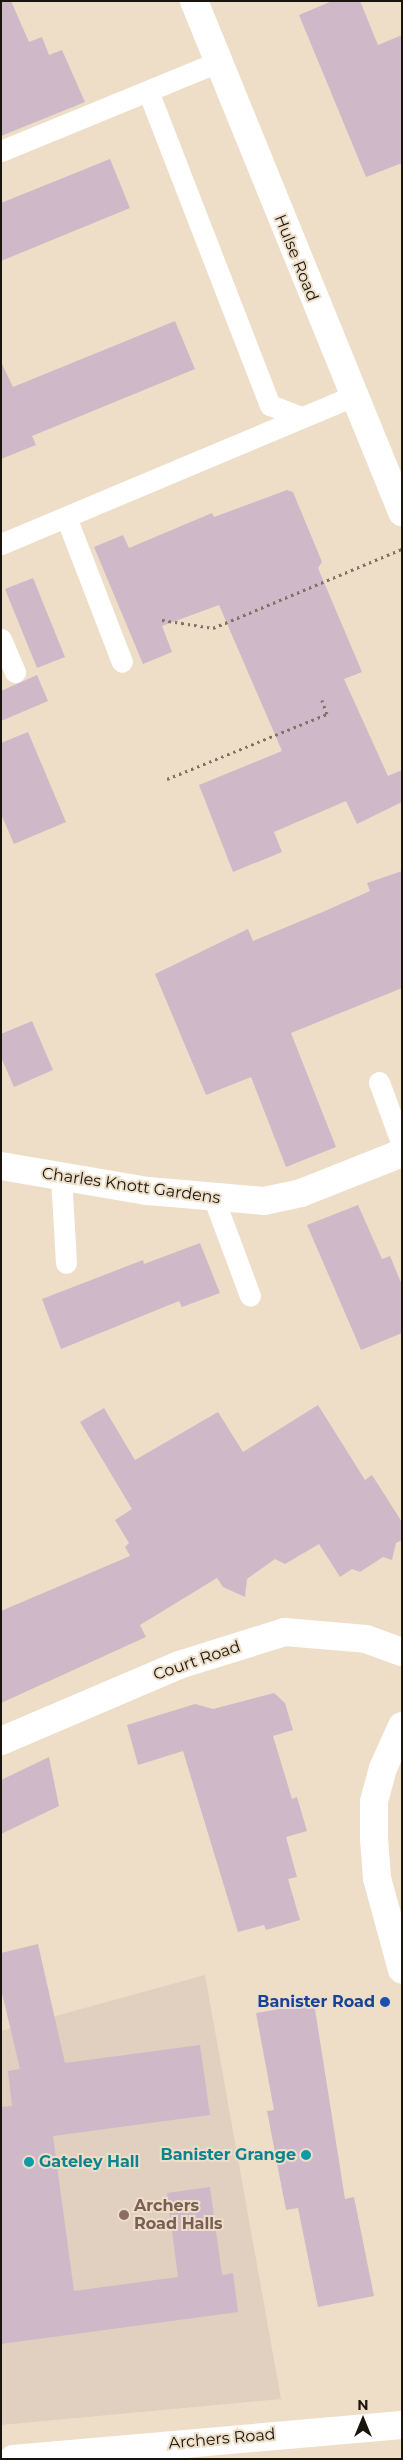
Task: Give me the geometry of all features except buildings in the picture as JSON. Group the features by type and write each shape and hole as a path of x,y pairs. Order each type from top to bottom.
{"street":[{"name":"Hulse Road","path":"194,1 353,396 402,512"},
{"name":"Charles Knott Gardens","path":"1,1166 214,1199 264,1201 301,1193 402,1153"},
{"name":"Court Road","path":"1,1740 179,1665 285,1632 366,1639 402,1652"},
{"path":"402,1726 383,1768 374,1802 374,1838 377,1878 402,1970"},
{"name":"Archers Road","path":"12,2459 175,2451 402,2425"}],"lane":[{"path":"1,152 218,62"},
{"path":"148,91 270,405 302,417"},
{"path":"1,544 353,396"},
{"path":"66,517 122,662"},
{"path":"1,639 15,672"},
{"path":"379,1082 402,1145"},
{"path":"61,1176 66,1263"},
{"path":"214,1199 250,1296"}],"path":[{"path":"162,620 213,628 402,549"},
{"path":"167,779 328,714 322,700"}],"shaded area":[{"name":"Archers Road Halls","path":"205,1975 281,2399 1,2425 1,2031"}],"place":[{"name":"Banister Road","path":"385,2002"},
{"name":"Banister Grange","path":"306,2155"},
{"name":"Gateley Hall","path":"29,2162"},
{"name":"Archers Road Halls","path":"124,2215"}]}
